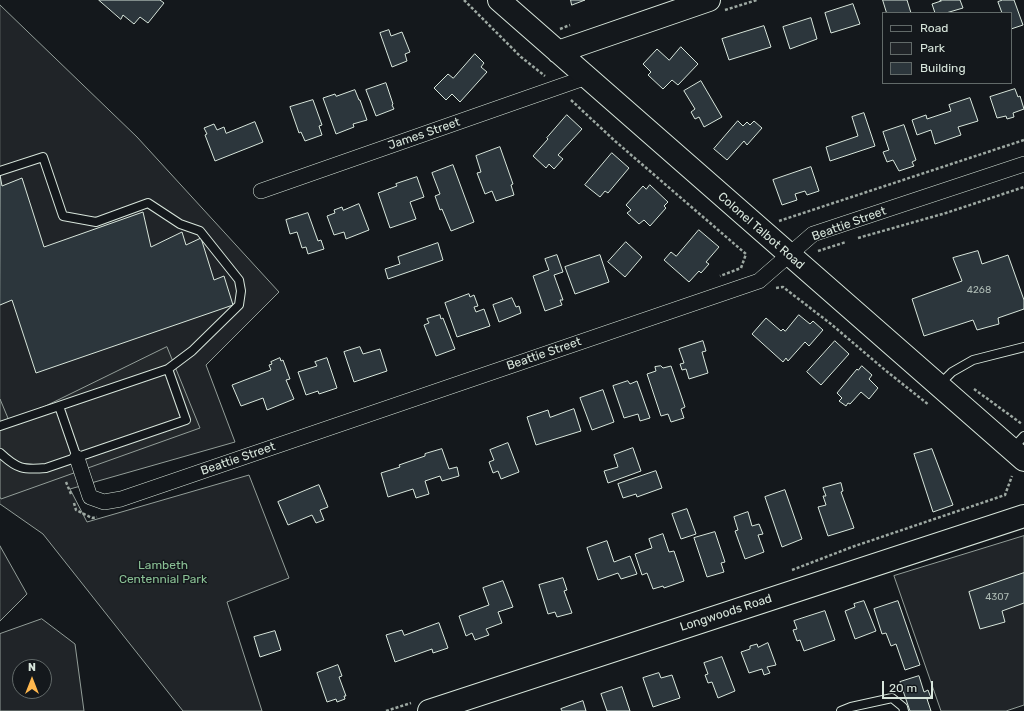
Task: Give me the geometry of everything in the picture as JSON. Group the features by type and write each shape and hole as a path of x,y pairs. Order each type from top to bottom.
{"main road":[{"name":"Colonel Talbot Road","path":"499,0 789,255 945,379 1017,455"},
{"path":"558,52 714,6"},
{"name":"Longwoods Road","path":"421,706 1024,516"}],"street":[{"name":"James Street","path":"261,191 587,77"},
{"name":"Beattie Street","path":"77,458 90,497 104,502 121,499 759,280 813,234 1024,164"}],"lane":[{"path":"0,171 43,157 63,216 96,222 148,203 180,224 200,231 239,280 241,291 239,305 192,351 168,369 0,426"},
{"path":"945,379 973,360 1024,347"},
{"path":"0,453 10,463 26,470 46,468 186,420 168,369"},
{"path":"59,406 77,458"},
{"path":"842,711 851,707 892,698 903,707 904,711"}],"path":[{"path":"464,0 521,57 545,75 615,141 746,254 741,268 714,278"},
{"path":"714,6 757,0"},
{"path":"777,221 1024,140"},
{"path":"854,239 946,213 1024,187"},
{"path":"815,253 848,241"},
{"path":"775,288 783,287 831,324 933,408"},
{"path":"945,379 1024,426"},
{"path":"786,572 852,547 1006,495 1017,455"},
{"path":"66,482 71,496"},
{"path":"74,503 76,510 92,518 100,517"},
{"path":"386,711 421,706"}],"green space":[{"name":"Lambeth Centennial Park","path":"0,5 137,137 279,292 206,365 235,442 70,489 87,522 249,475 289,578 227,602 262,711 183,711 43,534 0,504"},
{"path":"1024,536 1024,705 1006,711 941,711 894,576"},
{"path":"0,546 27,594 0,621"},
{"path":"42,619 75,644 84,711 0,711 0,634"}],"shaded area":[{"path":"167,347 200,428 1,499 0,399 10,423"}],"building":[{"path":"99,0 160,0 164,3 148,23 140,17 134,24 123,15 121,19"},
{"path":"571,0 585,0 572,5"},
{"path":"883,0 907,0 911,12 887,12"},
{"path":"940,0 960,0 963,8 949,12 935,12 932,4 941,1"},
{"path":"1003,0 1014,0 1023,25 1012,29 1012,12 1002,12 998,2"},
{"path":"853,4 860,24 831,33 825,13"},
{"path":"811,18 817,39 790,49 783,27"},
{"path":"764,26 771,47 729,60 722,39"},
{"path":"389,30 391,36 402,32 410,52 405,54 407,61 392,67 380,33"},
{"path":"681,47 698,64 678,85 672,80 663,89 648,75 651,72 643,64 657,49 669,60"},
{"path":"475,54 484,63 481,67 487,72 460,102 452,94 446,100 434,88 448,74 453,78"},
{"path":"701,81 722,117 704,127 699,117 695,119 691,112 695,109 684,91"},
{"path":"386,83 394,109 376,116 366,90"},
{"path":"1015,89 1018,97 1020,96 1024,109 1013,113 1014,117 1007,119 1006,116 997,118 990,97"},
{"path":"355,90 367,120 353,124 354,127 336,134 323,98 335,94 336,96"},
{"path":"970,98 978,121 958,127 961,135 935,144 931,130 917,135 912,120 926,115 927,119 951,111 949,105"},
{"path":"313,100 322,125 319,126 322,135 305,141 301,132 299,133 290,107"},
{"path":"864,113 875,146 830,161 826,147 858,136 852,117"},
{"path":"567,115 582,129 558,155 563,159 554,169 549,164 546,168 533,156"},
{"path":"738,121 743,126 747,122 750,125 754,121 762,128 747,145 744,141 727,160 714,149"},
{"path":"255,122 263,142 215,161 205,135 207,134 204,128 214,124 217,130 224,127 226,133"},
{"path":"904,125 916,160 912,162 914,166 899,171 893,160 887,162 883,152 889,150 883,132"},
{"path":"500,147 513,184 511,185 514,195 496,201 492,191 485,194 477,173 481,172 476,156"},
{"path":"612,153 629,168 608,193 605,191 600,197 585,185"},
{"path":"453,165 474,222 451,231 442,209 440,210 435,196 440,194 432,173"},
{"path":"811,167 819,191 807,195 805,191 795,194 797,200 782,205 773,180"},
{"path":"0,175 2,186 22,178 44,247 143,212 151,247 182,232 186,245 201,238 214,280 224,276 233,305 36,373 12,300 0,305"},
{"path":"417,177 424,197 410,202 416,219 390,228 378,193 397,186 396,184"},
{"path":"650,185 668,202 664,206 666,208 650,226 644,220 639,224 627,213 631,210 626,205 643,186 646,189"},
{"path":"359,204 369,230 346,239 344,232 334,235 327,216 335,213 334,210 342,207 343,210"},
{"path":"308,213 318,241 321,240 324,249 308,254 306,247 302,248 297,232 290,234 286,220"},
{"path":"699,230 719,247 706,262 709,264 701,273 699,271 689,282 664,260 671,252 676,256"},
{"path":"626,242 642,257 625,277 608,262"},
{"path":"438,243 443,260 388,279 385,269 400,264 398,257"},
{"path":"978,251 982,264 1008,255 1024,300 1024,309 998,318 999,324 977,330 973,320 924,336 912,299 962,281 953,258"},
{"path":"557,255 563,272 554,275 563,300 560,300 562,305 545,311 533,276 549,270 545,259"},
{"path":"600,255 609,282 575,294 565,267"},
{"path":"469,294 470,297 474,295 478,306 474,307 476,312 484,309 490,326 457,337 445,303"},
{"path":"512,298 516,307 519,306 521,313 499,322 493,305"},
{"path":"440,315 441,319 443,318 455,349 436,356 424,325 429,323 427,319"},
{"path":"799,315 810,324 813,321 823,330 809,346 805,342 788,361 786,358 783,362 752,334 766,318 781,331 783,329 785,331"},
{"path":"703,341 706,351 702,352 708,373 689,379 686,369 682,370 680,364 684,363 679,349"},
{"path":"835,341 849,354 821,385 807,372"},
{"path":"360,347 363,354 380,349 387,371 354,382 344,352"},
{"path":"280,358 281,361 283,360 290,379 286,380 294,399 267,410 263,398 241,406 232,385 271,370 269,365 272,364 271,362"},
{"path":"327,358 337,388 319,394 318,391 306,395 298,372 317,366 315,362"},
{"path":"661,366 663,368 671,366 685,407 681,409 684,418 671,422 668,414 661,416 647,374 656,371 655,367"},
{"path":"862,366 872,375 869,379 878,388 869,399 861,392 850,404 848,403 846,406 839,401 842,398 837,393 857,369 858,370"},
{"path":"628,381 630,384 637,381 650,418 640,421 638,414 624,418 613,386"},
{"path":"603,390 614,422 592,430 580,398"},
{"path":"574,409 581,431 536,445 527,417 548,410 550,417"},
{"path":"508,443 519,472 501,479 498,471 493,473 489,462 494,460 490,450"},
{"path":"633,448 641,471 608,483 604,471 618,467 614,455"},
{"path":"442,449 449,469 457,467 459,476 442,481 440,476 425,481 429,494 416,498 413,489 388,497 381,473 400,467 399,465 425,456 425,454"},
{"path":"932,449 953,505 933,512 914,454"},
{"path":"656,471 662,488 637,497 636,494 623,498 618,484"},
{"path":"841,483 843,491 841,492 854,528 828,536 818,507 826,505 823,496 826,496 823,488"},
{"path":"319,485 328,507 320,510 324,520 316,523 312,515 288,525 278,502"},
{"path":"785,490 802,539 782,547 765,497"},
{"path":"687,509 696,534 681,539 672,514"},
{"path":"748,512 752,526 759,524 763,534 758,535 764,552 745,559 735,531 738,530 734,517"},
{"path":"715,532 725,562 721,563 724,572 707,577 694,538"},
{"path":"663,534 669,552 674,551 684,581 664,588 663,586 653,589 647,573 642,575 635,554 652,548 649,539"},
{"path":"607,541 614,562 630,556 637,574 621,579 618,573 598,580 587,548"},
{"path":"1024,573 1024,603 1002,611 1005,622 980,629 969,592"},
{"path":"563,578 567,590 564,591 572,613 557,617 555,612 548,614 539,585"},
{"path":"503,581 513,607 498,612 502,623 486,629 489,635 475,640 472,633 466,636 459,616 489,605 483,588"},
{"path":"864,601 876,631 855,639 845,611 855,607 854,604"},
{"path":"898,601 920,665 905,670 896,644 891,646 886,633 882,634 874,609"},
{"path":"825,611 835,640 804,651 800,640 797,641 793,630 797,629 794,621"},
{"path":"439,623 448,648 433,653 432,649 395,662 386,635 402,630 404,635"},
{"path":"275,631 281,650 260,657 254,637"},
{"path":"768,643 776,665 767,667 770,673 764,675 762,669 749,673 741,652 750,649 750,646 757,644 758,647"},
{"path":"722,657 735,691 718,698 712,682 708,683 705,675 708,674 704,663"},
{"path":"338,665 342,676 339,677 346,696 344,696 345,699 337,702 336,699 327,702 317,673"},
{"path":"659,673 661,678 672,675 680,698 653,707 643,678"},
{"path":"919,676 924,692 928,690 931,698 927,699 931,711 910,711 900,682"},
{"path":"622,687 630,711 607,711 601,694"},
{"path":"583,701 586,711 562,711 561,709"}]}
